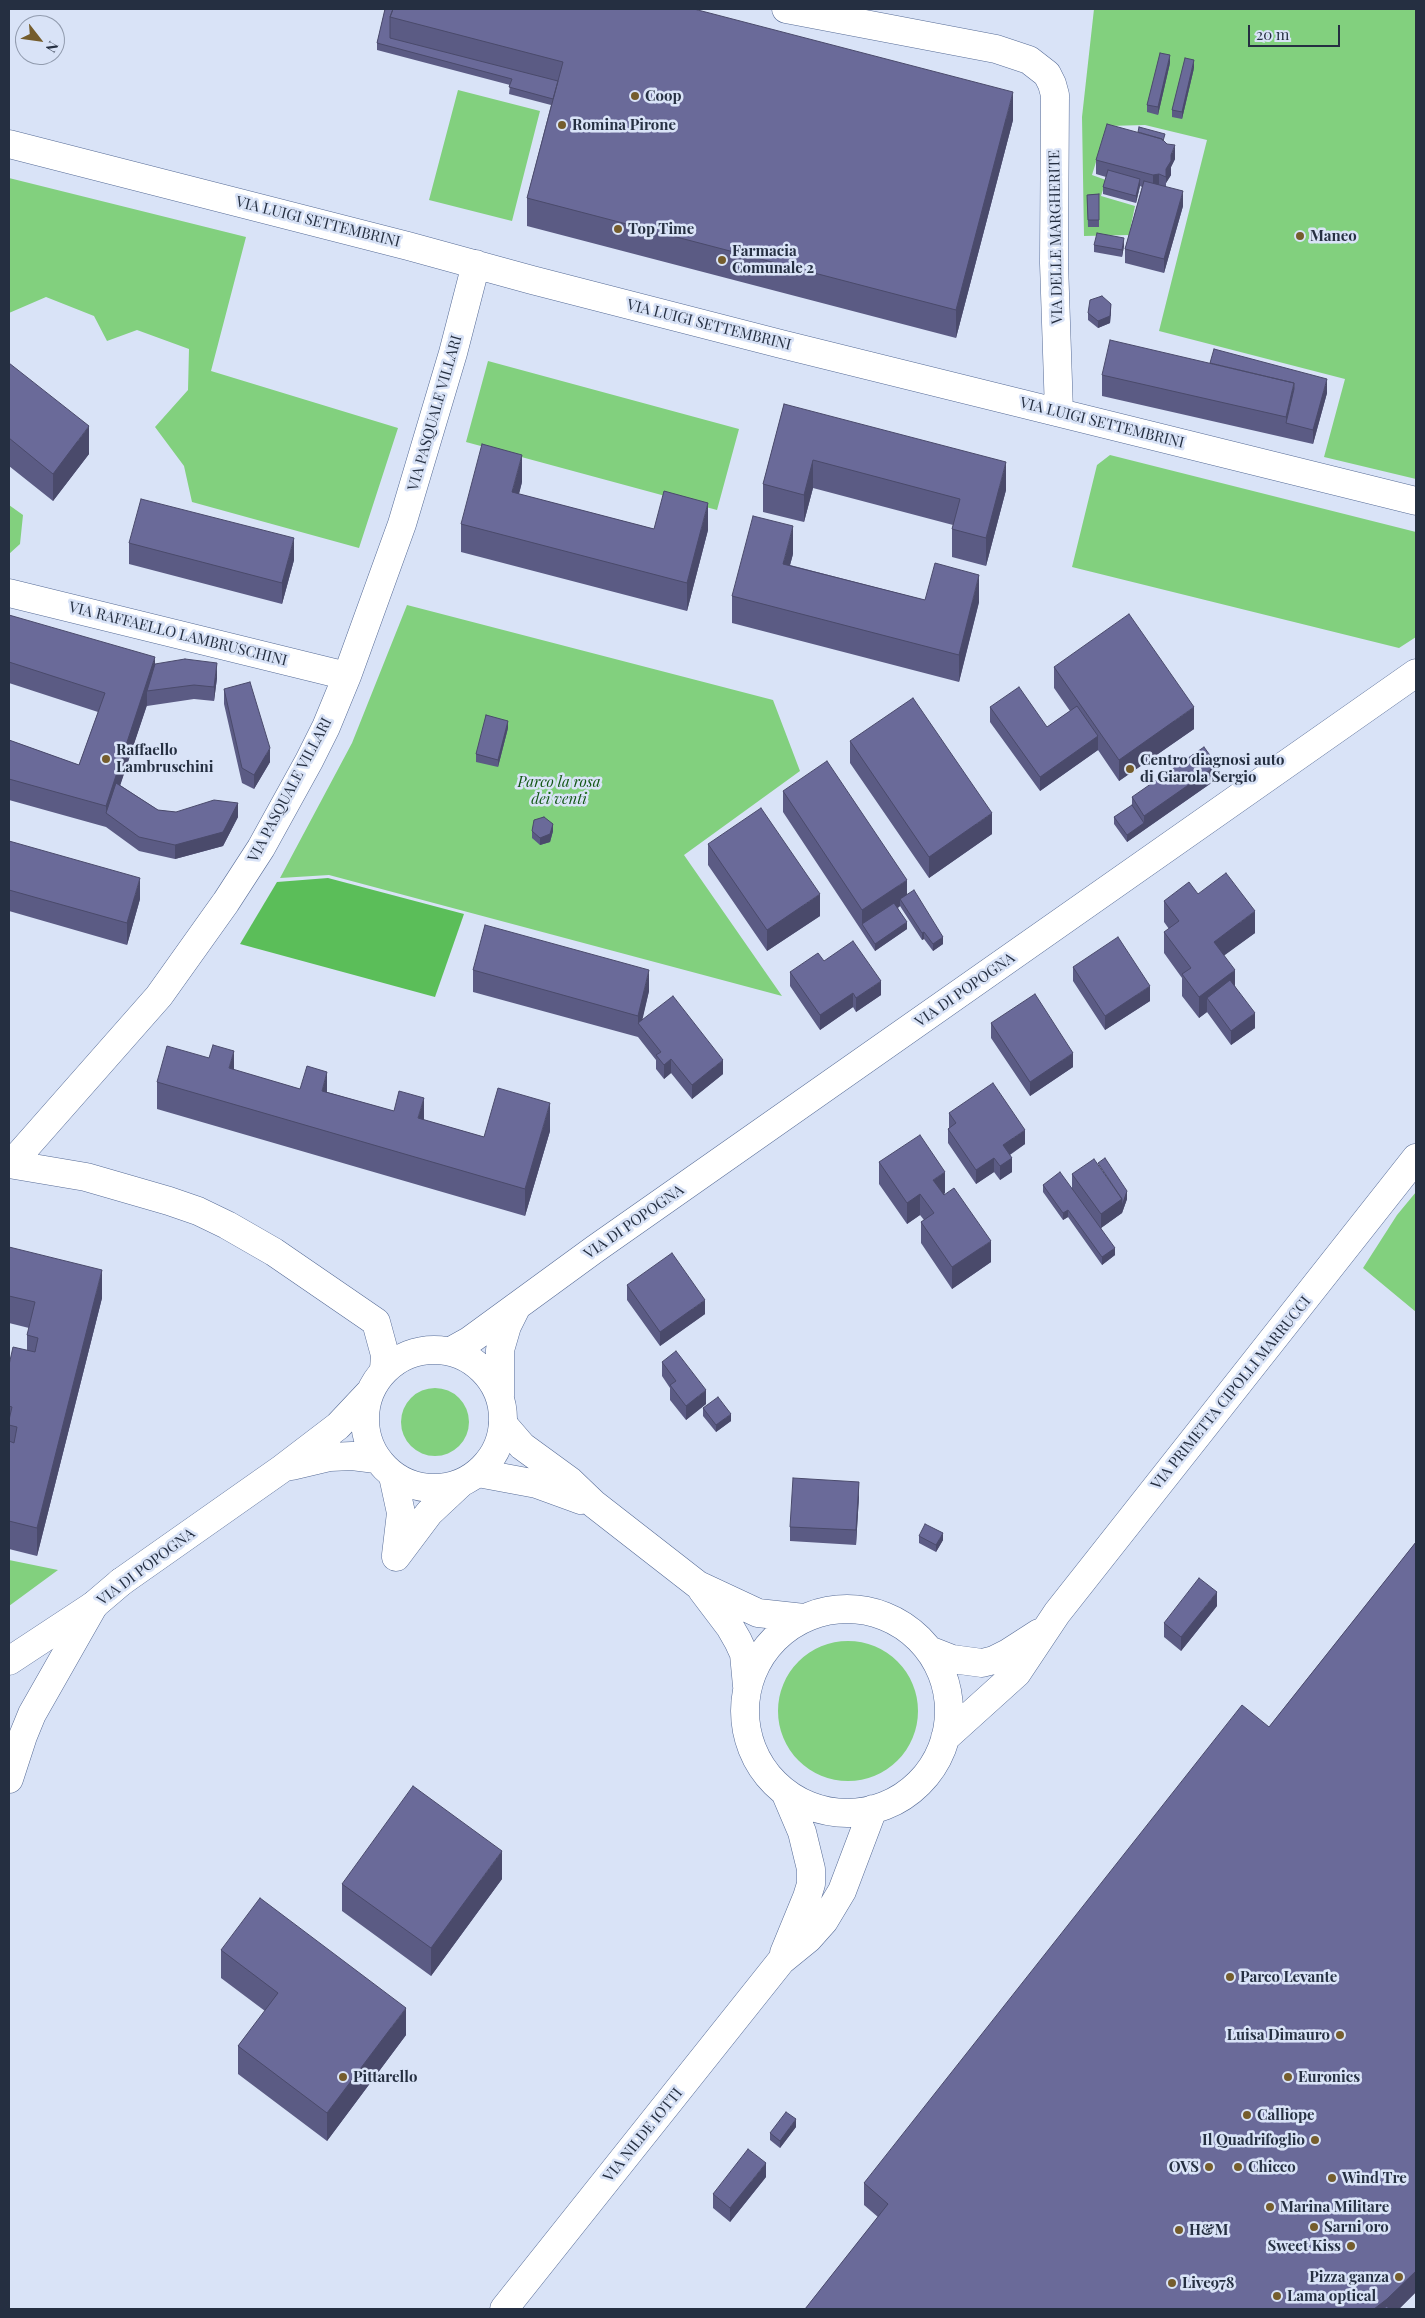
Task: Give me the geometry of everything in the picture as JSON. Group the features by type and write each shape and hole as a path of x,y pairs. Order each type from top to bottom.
{"street":[{"name":"VIA DELLE MARGHERITE","path":"786,9 996,49 1029,60 1047,74 1055,95 1054,263 1059,412"},
{"name":"VIA LUIGI SETTEMBRINI","path":"9,144 781,344 1415,502"},
{"name":"VIA PASQUALE VILLARI","path":"10,1164 159,996 226,902 261,848 309,762 347,676 402,524 453,353 476,264"},
{"name":"VIA RAFFAELLO LAMBRUSCHINI","path":"9,593 347,676"},
{"name":"VIA DI POPOGNA","path":"451,1351 469,1341 516,1308 619,1232 1416,673"},
{"name":"VIA PRIMETTA CIPOLLI MARRUCCI","path":"945,1738 1017,1673 1046,1628 1416,1158"},
{"path":"10,1164 86,1177 169,1201 198,1211 227,1225 274,1252 376,1322 385,1355 384,1370"},
{"name":"VIA DI POPOGNA","path":"502,1411 500,1350 507,1326 516,1308"},
{"path":"502,1411 499,1442 491,1459 429,1513 396,1557 401,1513 384,1467 366,1438 364,1415 369,1392 384,1370 396,1360 414,1352 433,1349 451,1351 467,1358 482,1368 493,1382 502,1411 522,1446 570,1481 594,1504 698,1585 758,1613 804,1618"},
{"name":"VIA DI POPOGNA","path":"10,1769 32,1714 94,1606 121,1582 283,1468 338,1426 369,1392"},
{"name":"VIA DI POPOGNA","path":"283,1468 330,1458 352,1456 384,1467"},
{"path":"384,1467 408,1484 425,1488 443,1488 469,1478 536,1484 594,1504"},
{"path":"698,1585 730,1627 744,1654 748,1692 746,1720 752,1747 766,1772 775,1784 785,1792 809,1806 830,1811 851,1813 873,1809 905,1795 918,1785 939,1755 945,1738 949,1710 945,1684 938,1665 929,1650 909,1630 897,1621 871,1612 830,1610 804,1618 778,1637 766,1649 758,1662 748,1692"},
{"path":"9,1661 94,1606"},
{"name":"VIA PRIMETTA CIPOLLI MARRUCCI","path":"929,1650 952,1659 971,1662 994,1660 1046,1628"},
{"name":"VIA NILDE IOTTI","path":"781,1961 803,1910 811,1884 808,1851 785,1792"},
{"name":"VIA NILDE IOTTI","path":"504,2309 781,1961 808,1938 834,1907 873,1809"}],"green space":[{"name":"Maneo","path":"1094,9 1416,9 1416,479 1324,457 1345,379 1159,331 1207,140 1145,125 1107,126 1092,175 1106,180 1101,196 1135,206 1129,235 1084,236 1082,117"},
{"path":"458,90 540,111 512,221 429,200"},
{"path":"9,178 246,237 211,371 398,428 359,548 192,502 184,466 155,427 188,390 189,349 137,330 107,341 94,316 46,297 9,313"},
{"path":"488,361 739,429 717,510 466,442"},
{"path":"1110,455 1416,532 1416,637 1399,648 1072,567 1097,465"},
{"path":"9,505 23,515 20,544 9,554"},
{"name":"Parco la rosa dei venti","path":"407,605 773,700 800,771 684,855 782,996 329,875 280,878 352,743"},
{"path":"328,878 464,914 435,997 240,944 277,882"},
{"path":"1416,1192 1416,1312 1363,1268 1397,1215"},
{"path":"435,1388 448,1391 459,1398 466,1409 469,1422 466,1435 459,1446 448,1453 435,1456 422,1453 411,1446 404,1435 401,1422 404,1409 411,1398 422,1391"},
{"path":"9,1560 58,1570 9,1606"},
{"path":"848,1641 875,1647 887,1653 897,1662 906,1672 912,1684 918,1711 912,1738 906,1750 897,1760 887,1769 875,1775 848,1781 821,1775 809,1769 799,1760 790,1750 784,1738 778,1711 784,1684 790,1672 799,1662 809,1653 821,1647"}],"building":[{"path":"385,9 393,9 390,17 390,38 558,81 553,99 509,87 512,79 377,43"},
{"path":"393,9 694,9 1013,92 956,310 527,198 563,62 390,17"},
{"path":"1160,53 1170,55 1158,107 1147,105"},
{"path":"1185,58 1194,60 1182,112 1172,110"},
{"path":"1107,124 1162,139 1167,144 1175,145 1171,161 1166,169 1166,177 1096,160"},
{"path":"1139,127 1165,134 1163,141 1162,139 1138,132"},
{"path":"1108,170 1140,179 1136,196 1103,187"},
{"path":"1144,181 1183,191 1164,259 1125,249"},
{"path":"1099,194 1099,220 1088,220 1087,195"},
{"path":"1097,233 1124,238 1122,250 1094,245"},
{"path":"1102,296 1111,304 1110,316 1098,321 1088,313 1090,300"},
{"path":"1110,340 1294,383 1286,417 1102,375"},
{"path":"1214,349 1327,379 1313,430 1286,423 1294,383 1210,363"},
{"path":"9,363 89,426 53,474 9,438"},
{"path":"784,404 1006,462 986,538 952,529 960,499 813,460 804,495 763,484"},
{"path":"482,444 522,455 512,492 654,529 664,491 708,503 687,583 461,524"},
{"path":"141,499 294,538 282,583 129,543"},
{"path":"753,516 793,526 783,564 925,600 935,563 979,575 959,655 732,596"},
{"path":"1129,614 1194,707 1119,760 1054,667"},
{"path":"9,615 155,657 106,806 9,779 9,740 79,765 105,693 9,662"},
{"path":"185,659 217,663 214,687 194,685 147,691 155,664"},
{"path":"250,682 270,748 254,775 242,768 224,689"},
{"path":"1019,687 1047,727 1077,706 1098,736 1040,777 990,707"},
{"path":"913,698 992,813 929,857 850,741"},
{"path":"486,715 508,721 498,760 476,754"},
{"path":"1204,747 1217,765 1144,816 1132,797"},
{"path":"827,761 907,880 862,910 783,791"},
{"path":"116,783 158,810 176,812 214,800 238,803 223,832 175,845 139,837 106,813"},
{"path":"1132,805 1144,823 1127,835 1114,817"},
{"path":"761,808 820,894 767,930 708,844"},
{"path":"544,817 553,824 550,834 540,838 532,831 534,820"},
{"path":"9,841 140,878 127,923 9,890"},
{"path":"1226,873 1255,911 1214,942 1235,970 1199,997 1182,974 1191,968 1164,932 1179,921 1164,901 1189,882 1198,894"},
{"path":"914,890 943,937 933,944 924,932 922,933 900,899"},
{"path":"894,903 907,922 875,944 862,924"},
{"path":"485,925 649,970 638,1016 473,970"},
{"path":"1118,937 1150,986 1105,1016 1073,967"},
{"path":"853,941 881,981 856,998 853,993 820,1015 790,972 818,953 824,961"},
{"path":"1230,980 1255,1013 1231,1031 1207,998"},
{"path":"1035,994 1073,1053 1030,1082 991,1023"},
{"path":"673,996 723,1060 692,1085 671,1059 664,1065 656,1055 661,1052 638,1023"},
{"path":"213,1045 234,1051 229,1068 300,1089 307,1066 327,1072 322,1091 394,1111 399,1091 424,1098 418,1118 484,1137 498,1088 550,1103 525,1189 157,1082 167,1046 209,1058"},
{"path":"993,1083 1025,1130 1003,1145 1012,1158 1000,1166 994,1158 976,1170 948,1129 956,1123 949,1113"},
{"path":"920,1135 945,1172 933,1180 944,1195 954,1188 991,1241 952,1267 921,1222 934,1213 920,1194 907,1203 879,1162"},
{"path":"1105,1158 1127,1191 1122,1206 1122,1199 1098,1163"},
{"path":"1094,1159 1122,1199 1101,1214 1072,1174"},
{"path":"1060,1172 1115,1248 1102,1257 1068,1210 1063,1213 1043,1185"},
{"path":"9,1247 102,1270 37,1528 9,1521 9,1441 14,1443 17,1427 9,1425 12,1407 9,1406 9,1365 13,1347 35,1352 38,1338 27,1335 35,1302 9,1296"},
{"path":"672,1253 705,1300 660,1332 627,1285"},
{"path":"676,1351 706,1390 686,1406 670,1385 676,1381 662,1362"},
{"path":"718,1397 731,1414 716,1425 703,1408"},
{"path":"793,1478 859,1482 856,1530 790,1527"},
{"path":"925,1524 943,1533 936,1545 919,1536"},
{"name":"Parco Levante","path":"1416,1542 1416,2271 1374,2309 805,2309 888,2204 864,2183 1242,1705 1269,1727"},
{"path":"1199,1578 1217,1592 1181,1637 1164,1623"},
{"path":"413,1786 502,1851 431,1948 342,1884"},
{"path":"260,1898 406,2008 327,2113 238,2046 278,1993 221,1950"},
{"path":"786,2112 796,2119 780,2141 770,2133"},
{"path":"748,2149 766,2163 730,2208 713,2194"}],"place":[{"name":"Coop","path":"635,96"},
{"name":"Romina Pirone","path":"562,125"},
{"name":"Top Time","path":"618,229"},
{"name":"Maneo","path":"1300,236"},
{"name":"Farmacia Comunale 2","path":"722,260"},
{"name":"Raffaello Lambruschini","path":"106,759"},
{"name":"Centro diagnosi auto di Giarola Sergio","path":"1130,769"},
{"name":"Parco Levante","path":"1230,1977"},
{"name":"Luisa Dimauro","path":"1340,2035"},
{"name":"Pittarello","path":"343,2077"},
{"name":"Euronics","path":"1288,2077"},
{"name":"Calliope","path":"1247,2115"},
{"name":"Il Quadrifoglio","path":"1315,2140"},
{"name":"OVS","path":"1209,2167"},
{"name":"Chicco","path":"1238,2167"},
{"name":"Wind Tre","path":"1332,2178"},
{"name":"Marina Militare","path":"1270,2207"},
{"name":"Sarni oro","path":"1314,2227"},
{"name":"H&M","path":"1179,2230"},
{"name":"Sweet Kiss","path":"1351,2246"},
{"name":"Pizza ganza","path":"1399,2277"},
{"name":"Live978","path":"1172,2283"},
{"name":"Lama optical","path":"1277,2296"}]}
